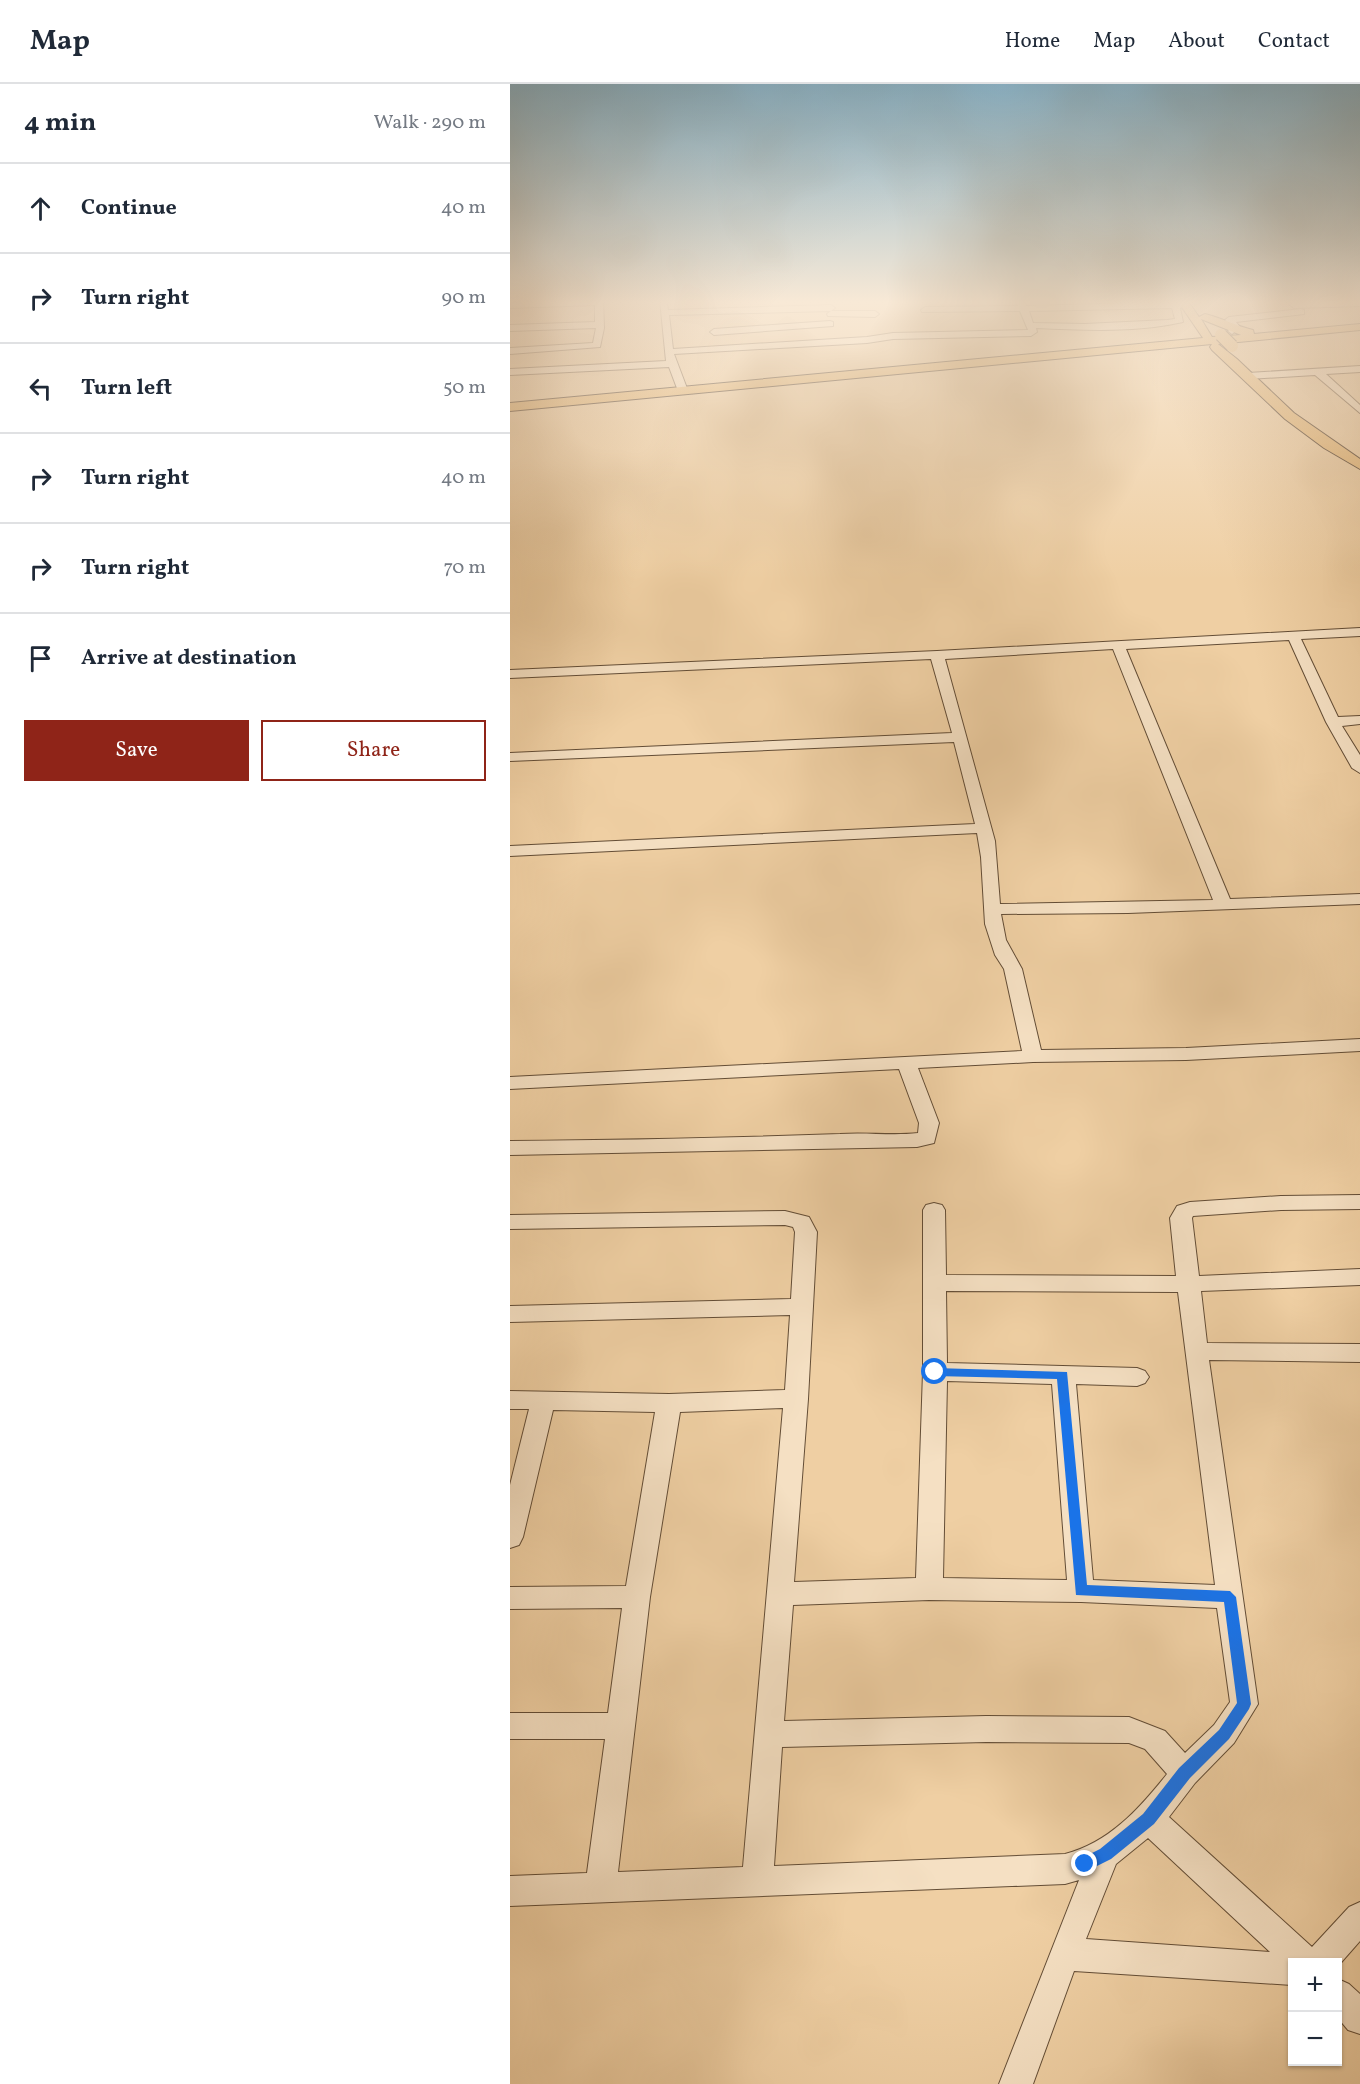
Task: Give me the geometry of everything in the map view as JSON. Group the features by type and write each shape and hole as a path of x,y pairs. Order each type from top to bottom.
{"main road":[{"path":"510,401 611,393"},
{"path":"510,407 633,393"},
{"path":"1270,393 1307,430 1360,465"},
{"path":"1272,393 1315,430 1360,459"}],"street":[{"path":"1342,393 1360,410"},
{"path":"510,674 938,655 1360,632"},
{"path":"1293,635 1333,722 1360,768"},
{"path":"1118,645 1224,905"},
{"path":"938,655 987,843 998,943 1004,959 1013,969 1034,1056"},
{"path":"1333,722 1360,720"},
{"path":"510,757 959,737"},
{"path":"510,851 983,828"},
{"path":"993,909 1040,910 1224,905 1360,899"},
{"path":"510,1083 1034,1056 1186,1054 1360,1046"},
{"path":"510,1148 767,1144 927,1138 929,1123 906,1062"},
{"path":"510,1891 1065,1869 1085,1864 1105,1854 1149,1819 1185,1773 1224,1734 1244,1704 1196,1352 1181,1218 1185,1211 1281,1203 1360,1202"},
{"path":"929,1589 935,1372 934,1210"},
{"path":"510,1222 785,1218 801,1222 807,1232 796,1399 757,1881"},
{"path":"935,1283 1189,1284 1360,1277"},
{"path":"510,1314 802,1307"},
{"path":"1196,1352 1360,1353"},
{"path":"935,1372 1137,1377"},
{"path":"1062,1375 1081,1591"},
{"path":"510,1400 669,1402 796,1399"},
{"path":"510,1537 543,1400"},
{"path":"600,1889 618,1726 669,1402"},
{"path":"779,1594 929,1589 1081,1591 1230,1597"},
{"path":"510,1598 637,1597"},
{"path":"510,1726 618,1726"},
{"path":"769,1734 986,1729 1129,1730 1155,1740 1185,1773"},
{"path":"1149,1819 1301,1958"},
{"path":"1016,2084 1064,1954 1105,1854"},
{"path":"1324,1958 1360,1918"},
{"path":"1064,1954 1288,1969"},
{"path":"1342,1999 1360,2018"}],"route":[{"path":"935,1372 1062,1375 1081,1591 1230,1597 1244,1704 1224,1734 1185,1773 1149,1819 1105,1854 1085,1864"}]}
